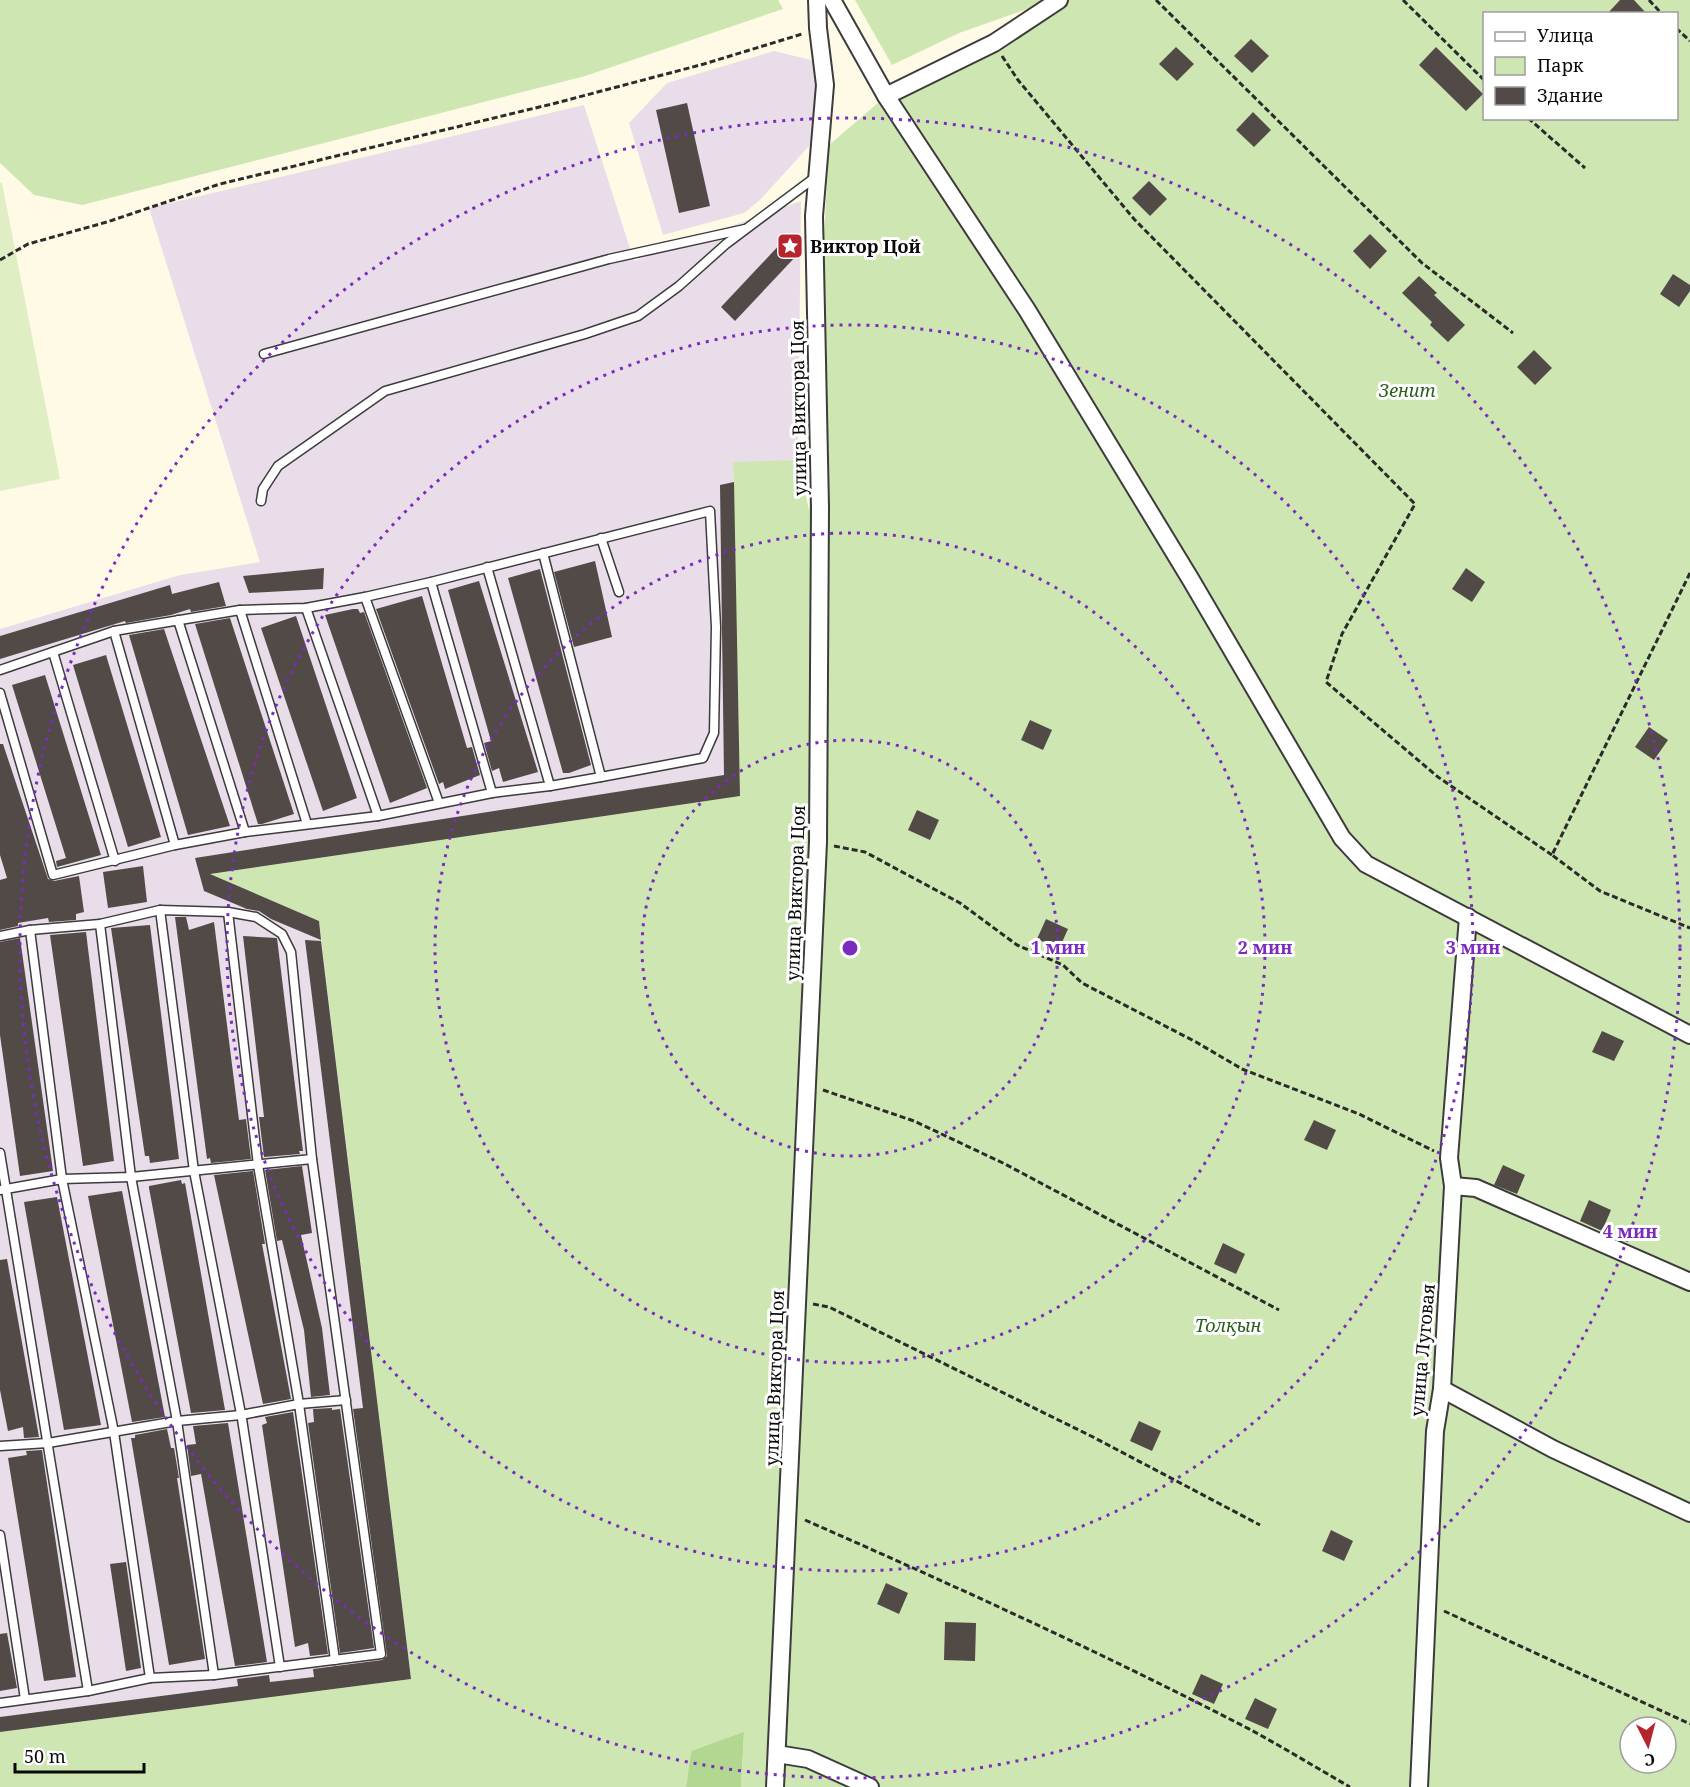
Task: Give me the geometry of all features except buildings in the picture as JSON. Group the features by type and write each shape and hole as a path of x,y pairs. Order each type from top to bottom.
{"street":[{"name":"улица Виктора Цоя","path":"775,1787 818,842 820,507 814,216 825,85 817,0"},
{"path":"832,0 886,96 1027,310 1191,580 1342,838 1366,864 1690,1035"},
{"path":"886,96 994,43 1059,0"},
{"name":"улица Луговая","path":"1419,1787 1435,1431 1442,1389 1453,1186 1449,1158 1468,917"},
{"path":"1453,1186 1476,1188 1690,1282"},
{"path":"1442,1389 1553,1449 1690,1513"},
{"path":"777,1754 808,1759 870,1787"}],"lane":[{"path":"261,501 263,489 278,466 385,391 585,334 638,316 679,286 726,244 818,176"},
{"path":"264,354 609,259 748,228"},
{"path":"0,670 114,631 240,610 306,608 365,597 710,511 716,627 714,733 703,758 550,786 492,793 378,816 245,832 175,845 53,875 0,693"},
{"path":"601,538 619,592"},
{"path":"543,553 601,777"},
{"path":"488,567 550,786"},
{"path":"431,582 492,793"},
{"path":"365,597 439,803"},
{"path":"306,608 378,816"},
{"path":"240,610 307,825"},
{"path":"178,620 245,832"},
{"path":"114,631 175,845"},
{"path":"52,652 115,861"},
{"path":"160,910 194,1171 241,1414 280,1667"},
{"path":"0,936 30,930 100,924 160,910 228,912 256,917 282,934 291,952 312,1160 381,1654 214,1676 150,1678 88,1691 0,1703"},
{"path":"228,912 258,1165 299,1404 335,1660"},
{"path":"100,924 131,1177 177,1421 214,1676"},
{"path":"30,930 62,1179 114,1432 150,1678"},
{"path":"0,1154 3,1190 48,1443 88,1691"},
{"path":"3,1190 62,1179 131,1177 312,1160"},
{"path":"0,1446 48,1443 177,1421 241,1414 299,1404 346,1400"},
{"path":"0,1535 25,1699"}],"path":[{"path":"1156,0 1422,263 1513,333"},
{"path":"1403,0 1483,78"},
{"path":"1649,0 1660,12"},
{"path":"0,260 28,244 107,222 220,184 556,103 704,64 818,28"},
{"path":"1678,29 1690,41"},
{"path":"994,43 1018,80 1134,219 1415,504 1342,634 1326,682 1438,777 1552,855 1600,891 1690,928"},
{"path":"1530,120 1584,168"},
{"path":"1552,855 1690,573"},
{"path":"818,842 865,852 960,903 1017,945 1063,965 1082,983 1196,1042 1242,1069 1359,1114 1449,1158"},
{"path":"807,1085 914,1121 984,1155 1279,1310"},
{"path":"796,1300 829,1308 850,1318 1093,1437 1260,1526"},
{"path":"789,1513 941,1580 1084,1647 1252,1731 1350,1787"},
{"path":"1428,1604 1690,1724"}],"shaded area":[{"path":"774,51 811,60 817,76 816,124 810,145 760,200 744,213 663,235 629,123 667,83"},
{"path":"584,105 634,261 801,201 798,460 733,463 740,796 211,874 319,921 411,1679 0,1732 0,629 180,575 260,562 149,208"}],"green space":[{"path":"0,0 778,0 783,9 585,76 82,205 34,195 0,163"},
{"path":"855,0 1041,0 1027,9 959,33 892,65"},
{"path":"1059,0 1690,0 1690,1787 741,1787 744,1733 691,1751 686,1787 0,1787 0,1732 411,1679 319,921 210,874 740,796 733,462 798,460 809,510 829,145 886,96"},
{"path":"0,183 2,183 60,479 0,491"},
{"path":"744,1732 741,1787 686,1787 691,1751"}],"place":[{"name":"Виктор Цой","path":"790,246"}],"park label":[{"name":"Зенит","path":"1407,390"},
{"name":"Толқын","path":"1228,1325"}]}
